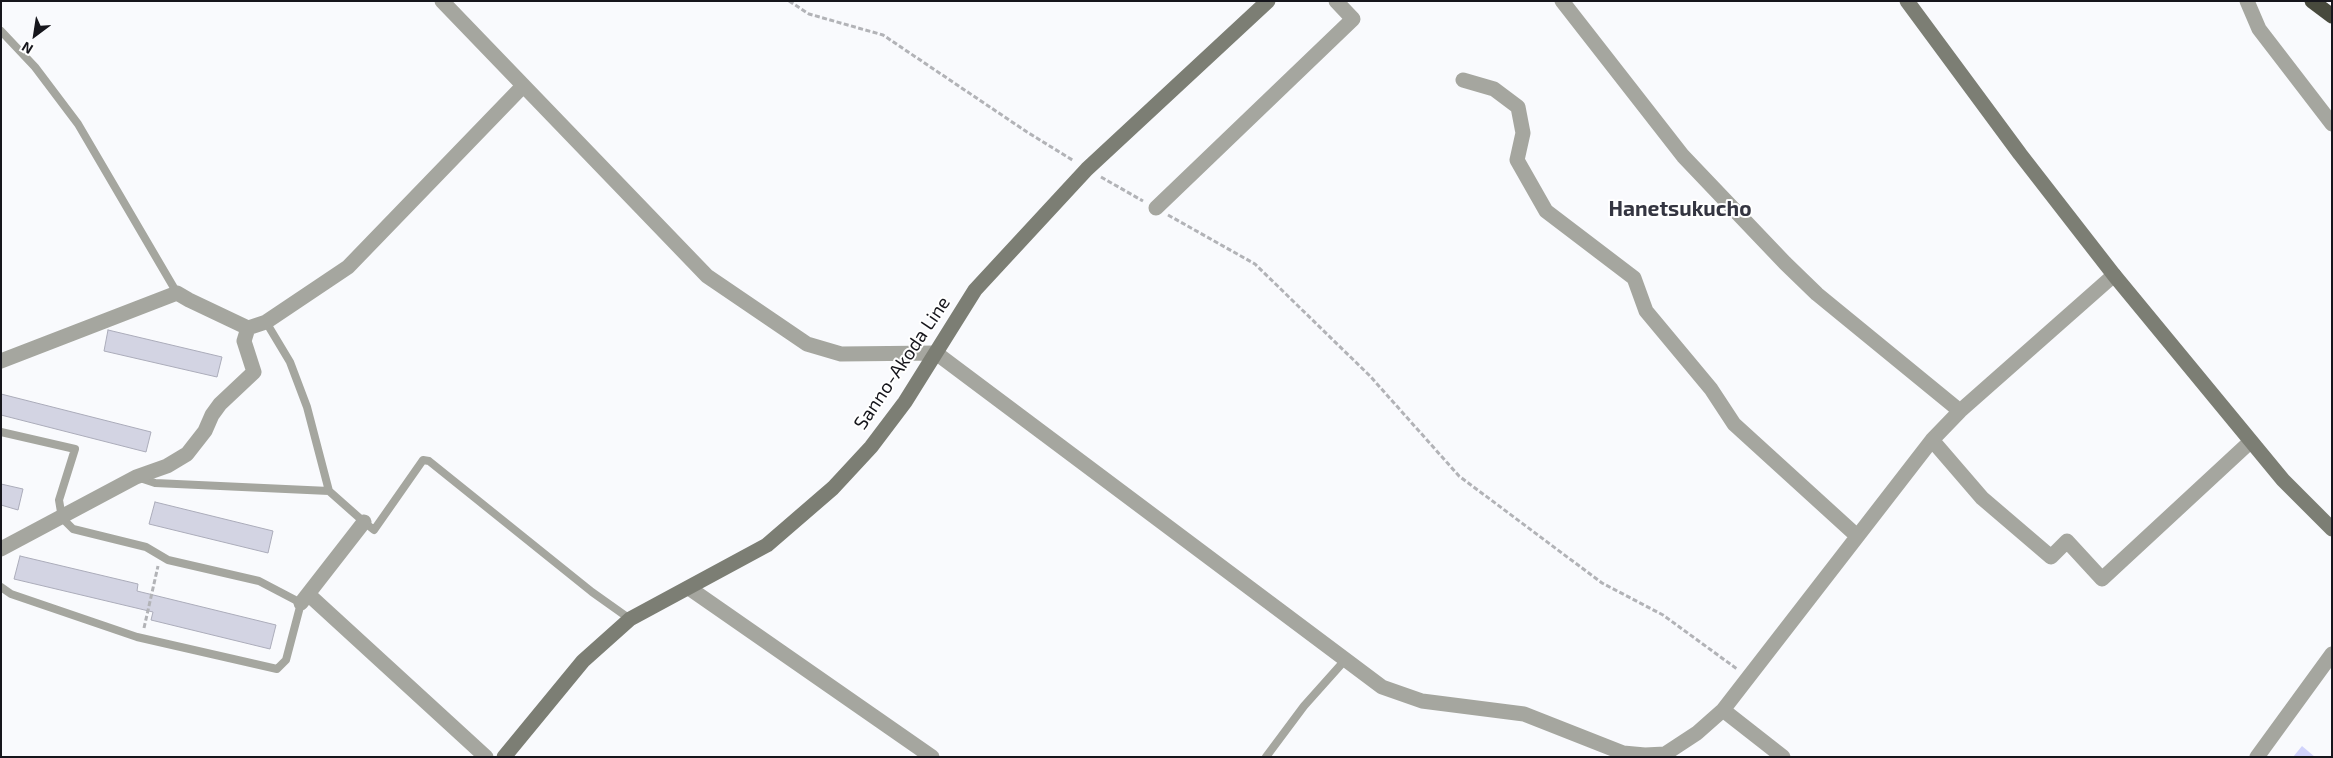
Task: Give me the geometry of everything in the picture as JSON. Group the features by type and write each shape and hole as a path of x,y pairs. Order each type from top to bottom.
{"highway":[{"path":"2312,1 2332,16"}],"main road":[{"name":"Sanno-Akoda Line","path":"504,757 583,661 630,618 767,545 826,494 871,447 905,402 975,290 1087,170 1268,1"},
{"path":"1907,1 2020,154 2114,275 2250,442 2283,480 2332,529"}],"street":[{"path":"442,1 522,87 707,276 807,344 841,354 936,353 1382,686 1422,702 1524,714 1623,753 1645,756 1665,754 1698,733 1723,710 1932,440 1960,411 2114,275"},
{"path":"1156,208 1353,19 1336,1"},
{"path":"1562,1 1683,156 1785,263 1817,294 1960,411"},
{"path":"2247,1 2258,29 2332,124"},
{"path":"1463,80 1494,89 1518,107 1523,133 1517,160 1546,210 1634,278 1646,311 1711,389 1734,424 1857,536"},
{"path":"2,357 177,293 248,328 266,322 348,267 522,87"},
{"path":"1,550 136,476 167,466 187,454 196,444 220,404 254,372 244,341 248,328"},
{"path":"1932,440 1982,498 2051,557 2067,541 2102,579 2250,442"},
{"path":"364,522 304,599 486,757"},
{"path":"689,588 932,757"},
{"path":"2257,757 2332,654"},
{"path":"1723,710 1783,757"}],"lane":[{"path":"1,31 35,67 78,124 177,293"},
{"path":"266,322 290,362 297,380 307,407 329,491 364,522 374,530 423,460 429,461 592,592 630,618"},
{"path":"1,432 75,449 59,500 62,518 73,529 146,548 175,562 259,581 304,599 286,660 277,669 142,638 11,594 1,587"},
{"path":"136,476 155,483 329,491"},
{"path":"1266,757 1304,706 1346,659"}],"path":[{"path":"789,1 809,14 883,35 1026,132 1087,170 1255,264 1370,376 1459,476 1602,583 1663,615 1748,676"},
{"path":"142,638 162,556"}],"water":[{"path":"2302,746 2315,757 2293,757"}],"building":[{"path":"108,330 222,357 217,377 104,351"},
{"path":"1,394 151,432 146,452 1,415"},
{"path":"1,484 23,489 18,510 1,505"},
{"path":"155,502 273,531 268,553 149,524"},
{"path":"20,556 138,584 137,591 276,625 270,649 151,620 153,612 14,579"}],"district":[{"name":"Hanetsukucho","path":"1680,209"}]}
